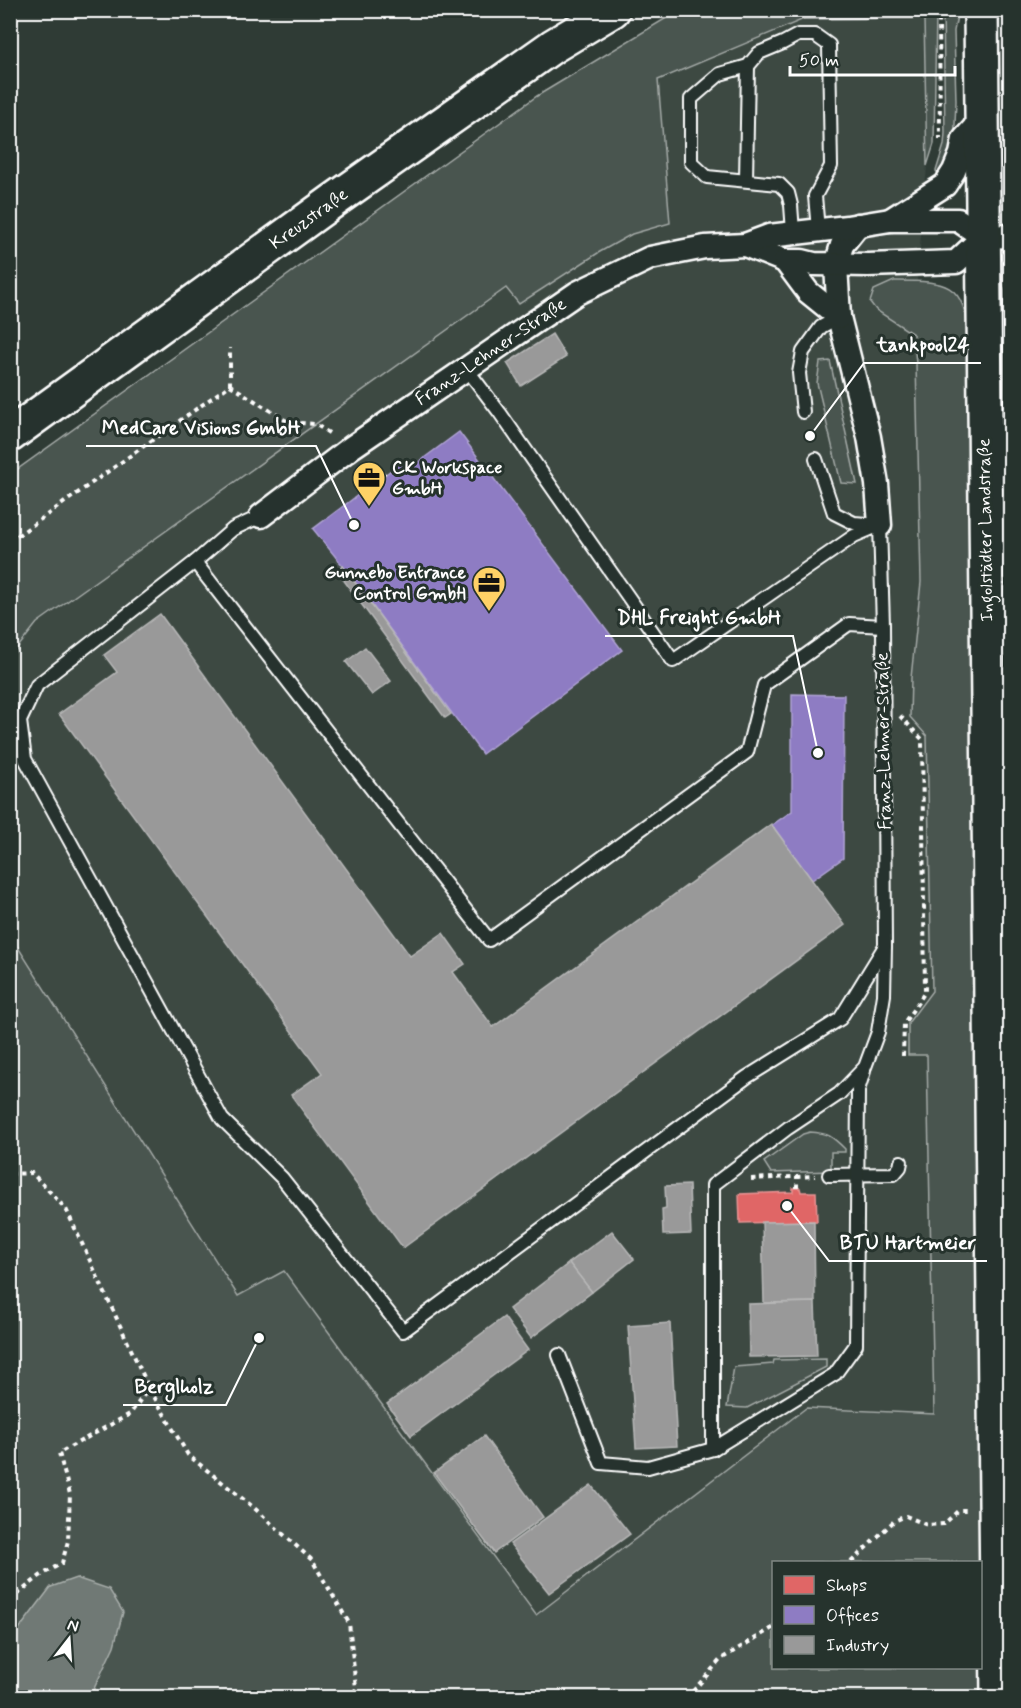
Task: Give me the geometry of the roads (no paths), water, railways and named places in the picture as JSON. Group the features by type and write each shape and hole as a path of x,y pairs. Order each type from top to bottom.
{"main road":[{"name":"Kreuzstraße","path":"10,435 315,214 553,46 613,10"},
{"name":"Ingolstädter Landstraße","path":"981,10 982,119 997,237 998,1698"}],"street":[{"path":"890,220 945,185 954,171 964,139 982,119"},
{"name":"Franz-Lehner-Straße","path":"261,516 352,447 577,293 650,258 705,247 745,244 769,236 793,232 890,220 958,220 997,237"},
{"name":"Franz-Lehner-Straße","path":"858,225 842,245 836,266 839,317 869,437 877,484 880,525"},
{"path":"793,232 785,261 808,292 839,317"},
{"name":"Franz-Lehner-Straße","path":"745,244 785,261 836,266 956,262 997,237"}],"lane":[{"path":"793,232 788,193 778,184 707,177 691,162 691,99 720,74 748,66 759,53 798,35 815,35 829,45 831,166 815,196 818,230"},
{"path":"746,180 748,66"},
{"path":"803,412 799,373 803,352 821,327 839,317"},
{"path":"466,368 500,413 673,661 854,536 880,525"},
{"path":"816,459 834,513 854,523 880,525"},
{"path":"261,516 233,529 195,562 37,685 20,721 25,759 222,1119 282,1178 403,1331 747,1077 840,1018 885,946"},
{"name":"Franz-Lehner-Straße","path":"713,1449 714,1185 788,1128 839,1094 865,1067 878,1032 884,995 885,946 883,626 880,525"},
{"path":"195,562 489,940 747,752 764,685 849,624 883,626"},
{"path":"560,1355 601,1463 648,1467 713,1449 835,1374 856,1345 858,1090 865,1067"},
{"path":"829,1175 894,1174 901,1162"}],"place":[{"name":"tankpool24","path":"810,436"},
{"name":"CK Workspace GmbH","path":"369,507"},
{"name":"MedCare Visions GmbH","path":"354,525"},
{"name":"Gunnebo Entrance Control GmbH","path":"489,612"},
{"name":"DHL Freight GmbH","path":"818,753"},
{"name":"BTU Hartmeier","path":"787,1206"},
{"name":"Berglholz","path":"259,1338"}]}
